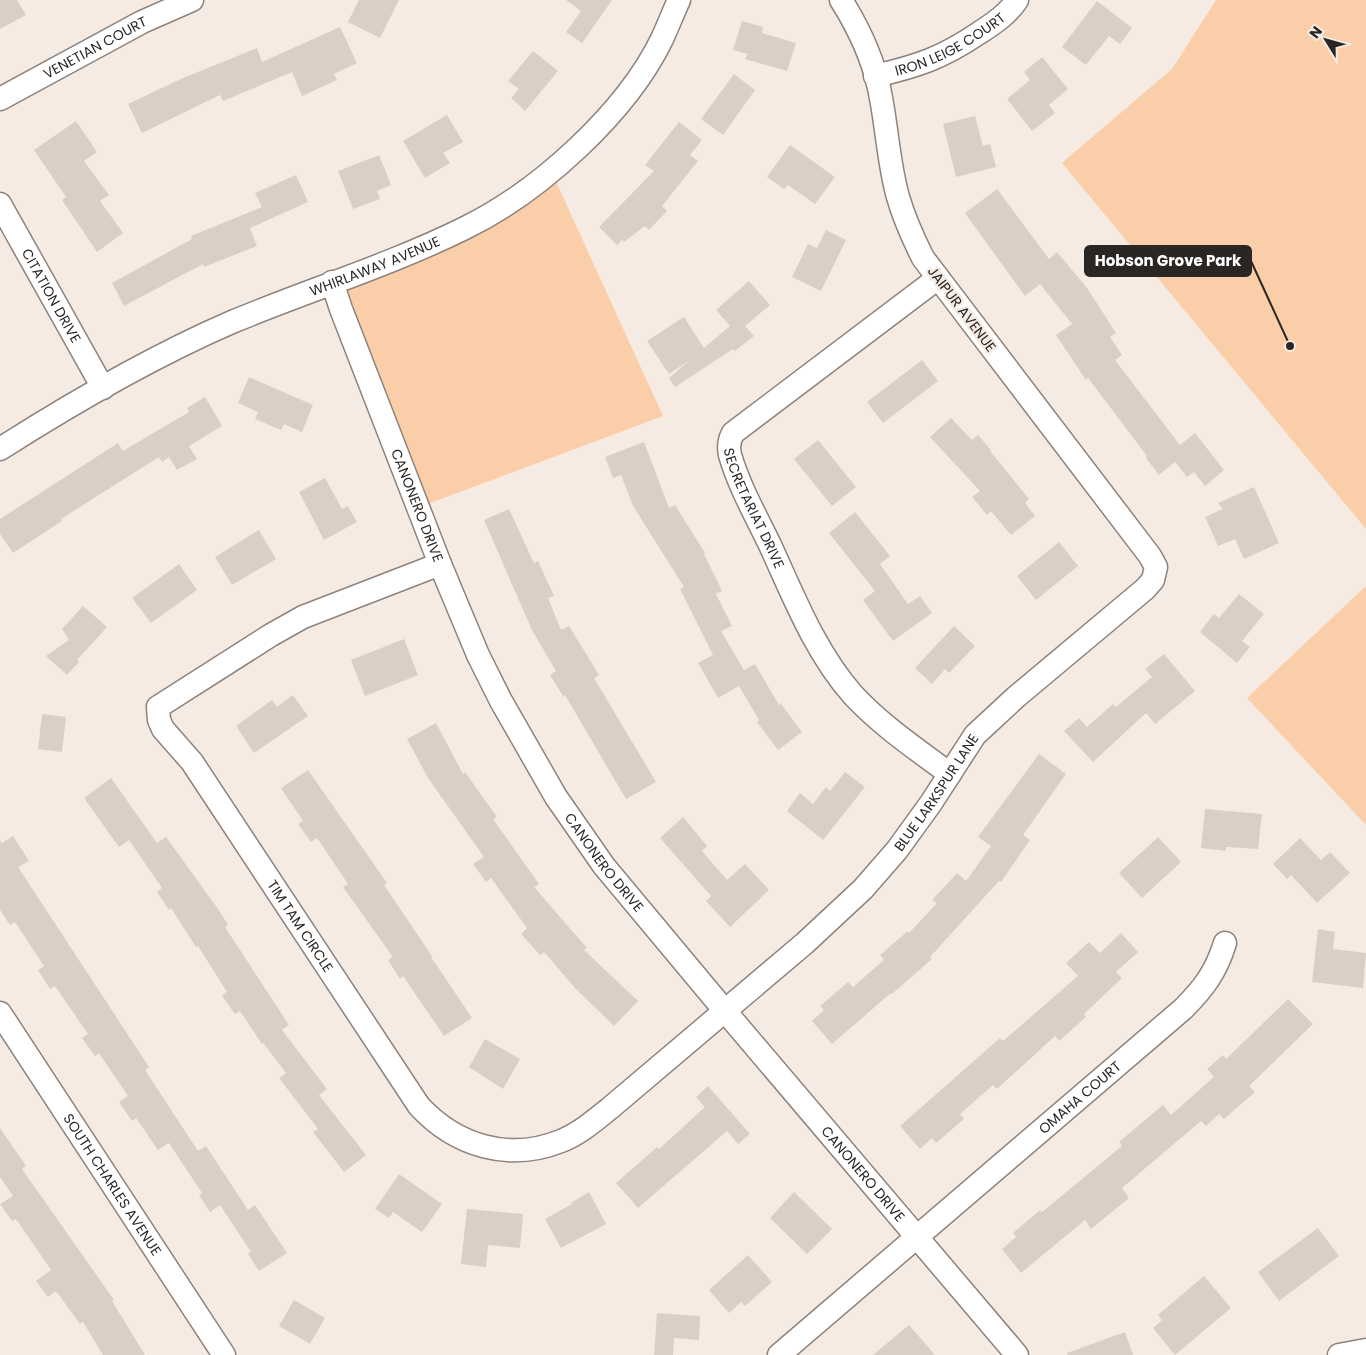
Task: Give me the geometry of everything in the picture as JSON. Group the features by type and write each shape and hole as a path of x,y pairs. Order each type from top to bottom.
{"street":[{"name":"VENETIAN COURT","path":"0,100 142,22 192,0"},
{"name":"WHIRLAWAY AVENUE","path":"0,450 52,417 160,356 230,323 466,228 496,211 549,174 598,128 641,74 662,40 679,0"},
{"name":"JAIPUR AVENUE","path":"841,0 854,21 879,87 898,197 913,238 923,258 1150,556 1156,568 1153,580"},
{"name":"IRON LEIGE COURT","path":"875,76 914,67 957,48 992,24 1017,0"},
{"name":"CITATION DRIVE","path":"0,204 103,388"},
{"name":"SECRETARIAT DRIVE","path":"938,278 732,433 729,442 730,454 748,499 811,633 833,669 853,694 881,723 950,774"},
{"name":"CANONERO DRIVE","path":"332,282 344,318 440,564 478,654 501,701 556,797 604,866 1017,1355"},
{"name":"TIM TAM CIRCLE","path":"440,564 303,617 271,635 158,707 159,720 163,729 192,762 413,1099 429,1118 451,1134 464,1140 505,1150 533,1149 561,1141 580,1131 609,1109 725,1011"},
{"name":"BLUE LARKSPUR LANE","path":"725,1011 805,943 863,889 897,850 976,735 989,720 1145,589 1153,580"},
{"name":"OMAHA COURT","path":"917,1236 1183,1009 1200,992 1211,977 1225,943"},
{"name":"SOUTH CHARLES AVENUE","path":"0,1013 224,1355"},
{"path":"779,1355 917,1236"},
{"path":"1339,1355 1366,1350"}],"shaded area":[{"path":"1216,0 1366,0 1366,529 1062,163 1172,69"},
{"path":"553,175 663,416 422,506 337,285"},
{"path":"1366,586 1366,825 1247,698"}],"building":[{"path":"0,0 17,0 26,15 0,29"},
{"path":"359,0 399,0 380,38 348,22"},
{"path":"566,0 612,0 582,43 566,32 581,11"},
{"path":"1097,1 1132,28 1120,44 1109,36 1086,65 1062,47"},
{"path":"742,21 763,27 762,33 796,43 787,71 745,59 748,54 733,50"},
{"path":"340,27 357,63 334,74 337,80 302,96 292,72 223,101 220,95 142,133 128,104 183,78 257,48 262,62"},
{"path":"533,51 558,71 525,111 511,98 519,89 508,81"},
{"path":"1042,57 1068,89 1049,105 1055,113 1032,131 1007,99 1030,80 1024,72"},
{"path":"734,74 755,90 723,135 701,119"},
{"path":"447,115 463,142 443,153 450,163 425,178 403,141"},
{"path":"975,116 983,146 990,144 996,167 956,177 943,124"},
{"path":"76,121 97,152 84,161 109,195 100,201 123,233 97,252 62,200 66,197 34,150"},
{"path":"679,122 702,140 690,155 698,161 662,206 667,211 649,230 645,226 617,245 599,227 654,171 645,165"},
{"path":"790,145 835,177 815,204 788,185 784,189 767,177"},
{"path":"379,155 391,185 377,191 380,199 353,209 338,171"},
{"path":"296,175 308,202 250,228 257,246 204,267 203,264 124,306 112,283 192,239 191,236 262,207 255,193"},
{"path":"997,189 1049,259 1057,252 1087,288 1116,333 1110,337 1122,355 1115,360 1180,445 1195,433 1224,470 1205,486 1194,472 1187,477 1175,462 1159,475 1146,458 1147,456 1088,378 1086,380 1056,335 1072,324 1040,284 1025,296 965,213"},
{"path":"826,230 846,240 821,291 792,277 808,244 817,248"},
{"path":"749,281 770,305 745,326 754,336 735,351 733,349 675,387 669,378 690,360 669,374 647,341 684,317 704,348 730,326 716,310"},
{"path":"922,360 938,381 883,423 867,402"},
{"path":"249,377 313,405 302,432 284,424 281,430 255,419 258,412 238,403"},
{"path":"205,397 222,426 189,446 197,459 177,470 169,457 162,462 159,457 61,519 62,521 13,553 0,534 0,519 118,443 123,451 189,412 187,408"},
{"path":"951,418 972,440 978,435 1029,499 1025,503 1035,516 1011,535 991,511 987,515 972,497 980,491 930,437"},
{"path":"818,440 856,487 832,506 794,459"},
{"path":"644,442 669,508 675,505 705,553 722,591 716,594 732,626 721,631 744,670 755,664 779,705 781,704 802,732 778,750 757,722 759,720 739,686 718,698 698,663 713,655 680,589 684,587 633,506 621,475 613,478 605,457"},
{"path":"325,478 342,509 348,506 357,522 324,540 299,492"},
{"path":"1254,487 1279,543 1244,559 1235,539 1218,546 1205,517 1223,509 1218,503"},
{"path":"509,509 534,563 538,561 554,596 548,598 561,630 569,626 599,675 594,678 656,782 626,799 565,695 563,696 550,675 556,671 532,630 484,520"},
{"path":"855,512 890,556 880,564 908,604 920,596 932,613 893,641 863,600 875,591 829,533"},
{"path":"259,530 276,559 232,585 215,557"},
{"path":"1059,542 1078,566 1036,600 1017,576"},
{"path":"179,564 197,590 151,623 132,598"},
{"path":"1239,594 1264,614 1242,641 1250,647 1237,663 1200,632 1214,614 1219,618"},
{"path":"83,606 107,627 77,660 79,662 67,675 46,656 69,640 62,629"},
{"path":"954,626 975,646 949,673 945,669 932,684 915,668"},
{"path":"404,639 418,675 365,696 351,660"},
{"path":"1164,654 1195,691 1155,724 1146,713 1093,762 1064,731 1079,718 1087,727 1113,704 1116,707 1152,677 1145,669"},
{"path":"293,695 308,716 254,753 236,726 272,700 277,707"},
{"path":"42,714 66,717 62,752 38,749"},
{"path":"436,723 463,774 465,772 497,817 493,819 539,884 534,887 587,948 584,950 638,1001 614,1026 575,988 544,952 540,955 521,934 527,928 491,878 486,882 473,864 484,857 428,778 407,739"},
{"path":"1039,754 1066,774 1023,835 1030,840 1001,882 999,881 930,957 932,959 832,1044 812,1021 824,1010 820,1006 848,982 853,987 884,960 880,955 908,931 909,933 937,903 932,900 957,873 966,881 991,846 978,837"},
{"path":"308,770 387,883 384,885 472,1018 444,1036 403,976 400,979 388,960 393,957 343,887 348,884 317,838 311,842 298,824 303,821 281,788"},
{"path":"845,772 865,787 823,840 787,811 800,793 813,804 826,787 830,791"},
{"path":"111,778 157,843 166,837 218,909 228,925 225,927 289,1025 282,1030 327,1089 319,1095 366,1155 344,1172 313,1132 318,1129 279,1078 286,1073 262,1044 240,1011 235,1014 222,996 227,992 198,946 196,947 171,908 169,910 157,892 162,888 129,840 119,847 84,798"},
{"path":"1205,809 1262,814 1258,849 1226,847 1226,851 1201,848"},
{"path":"683,817 707,846 702,851 727,880 745,864 769,890 730,927 706,901 711,896 660,838"},
{"path":"13,836 29,861 18,867 149,1067 145,1070 198,1151 206,1146 248,1210 255,1205 287,1253 259,1271 248,1254 251,1252 220,1205 210,1212 199,1195 202,1193 169,1143 158,1150 136,1118 132,1121 119,1102 128,1096 99,1053 95,1056 82,1038 88,1034 55,986 50,989 38,970 44,966 15,922 10,925 0,910 0,840 2,843"},
{"path":"1158,837 1181,862 1142,898 1119,873"},
{"path":"1300,838 1321,860 1330,852 1350,873 1317,903 1291,875 1287,879 1273,864"},
{"path":"1318,929 1335,932 1333,949 1366,953 1363,988 1312,982"},
{"path":"1121,933 1138,952 1116,972 1122,978 1084,1014 1086,1017 1059,1041 1055,1036 997,1089 993,1085 960,1114 964,1119 936,1143 932,1138 920,1149 900,1126 1000,1038 1003,1041 1078,976 1066,963 1089,942 1100,953"},
{"path":"1288,999 1313,1024 1249,1086 1255,1092 1224,1119 1219,1114 1206,1126 1201,1121 1122,1188 1129,1198 1091,1229 1085,1220 1021,1273 1002,1249 1016,1237 1013,1233 1040,1210 1042,1212 1122,1146 1119,1142 1163,1105 1171,1115 1214,1077 1207,1069 1223,1055 1226,1059"},
{"path":"485,1039 520,1059 503,1089 469,1067"},
{"path":"708,1086 750,1134 738,1144 727,1131 638,1208 616,1183 657,1147 659,1149 705,1107 696,1097"},
{"path":"0,1128 26,1166 22,1169 114,1300 112,1301 145,1355 103,1355 83,1322 80,1324 56,1291 48,1297 36,1281 51,1270 16,1219 12,1221 0,1204 13,1196 0,1177"},
{"path":"399,1174 442,1204 422,1232 393,1212 389,1218 375,1209"},
{"path":"589,1192 606,1224 561,1248 545,1219"},
{"path":"794,1192 832,1229 807,1254 770,1218"},
{"path":"467,1209 523,1214 520,1248 488,1245 486,1267 461,1264"},
{"path":"1318,1228 1339,1256 1279,1301 1258,1272"},
{"path":"748,1255 772,1282 745,1306 741,1302 729,1313 709,1290"},
{"path":"1204,1276 1231,1308 1175,1355 1153,1328 1162,1320 1158,1315"},
{"path":"294,1300 325,1318 310,1344 279,1326"},
{"path":"657,1313 700,1316 699,1340 674,1338 673,1355 654,1355"},
{"path":"909,1325 935,1355 873,1355"},
{"path":"1125,1332 1133,1355 1067,1355 1067,1353"}],"place":[{"name":"Hobson Grove Park","path":"1290,346"}]}
